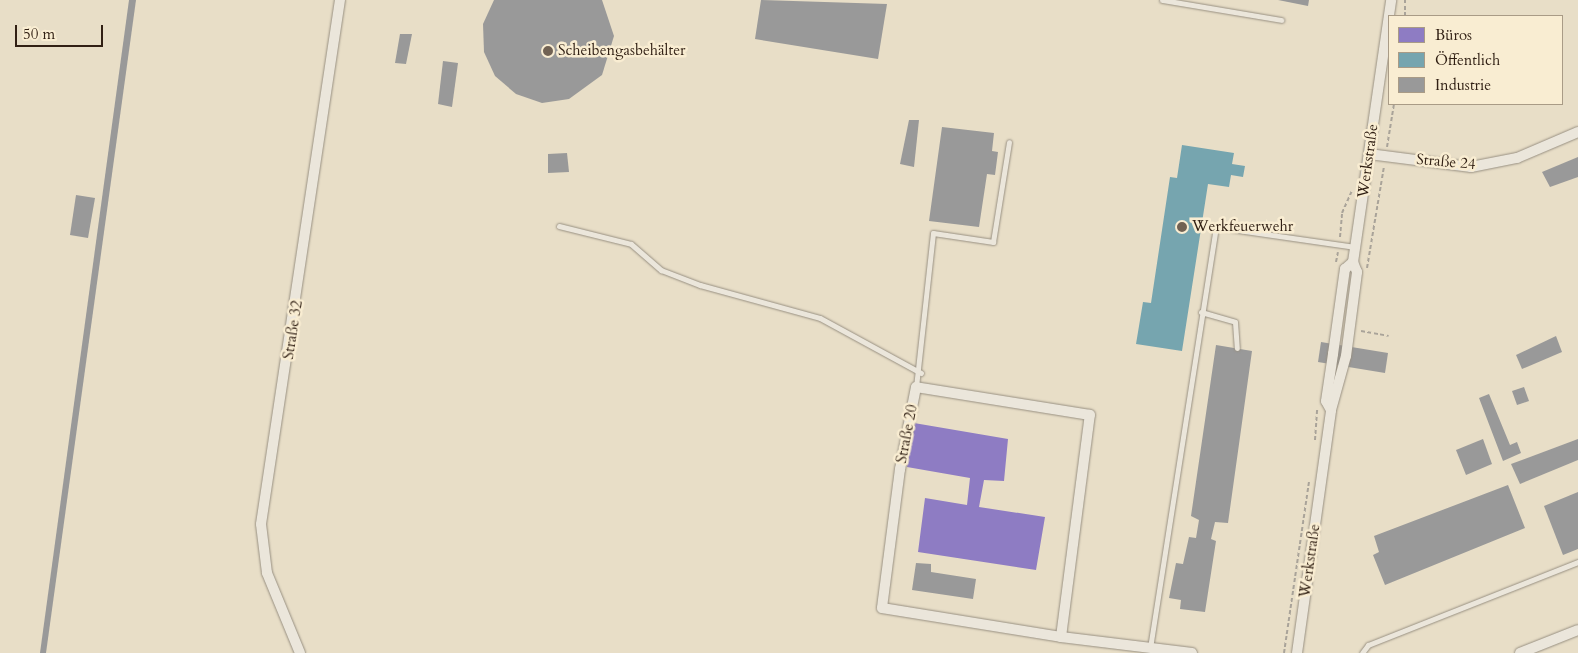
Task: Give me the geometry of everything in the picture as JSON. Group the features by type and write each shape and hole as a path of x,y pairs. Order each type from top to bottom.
{"street":[{"name":"Straße 32","path":"300,653 266,573 261,524 340,0"},
{"name":"Werkstraße","path":"1389,15 1391,0"},
{"name":"Werkstraße","path":"1297,653 1331,410 1346,356 1357,272 1353,262 1388,21"},
{"name":"Straße 24","path":"1369,154 1472,167 1518,158 1578,132"},
{"name":"Straße 20","path":"1061,636 1090,415 916,388 900,468 882,608 1061,636 1192,653"},
{"path":"1520,653 1578,630"}],"lane":[{"path":"1162,0 1211,3 1281,20"},
{"path":"916,388 921,373 933,233 993,242 1009,142"},
{"path":"559,226 630,244 660,270 700,286 820,318 921,373"},
{"path":"1150,648 1201,312 1216,227 1355,247"},
{"path":"1201,312 1234,322 1237,348"},
{"path":"1362,653 1368,645 1578,562"}],"path":[{"path":"1405,15 1406,0"},
{"path":"1366,272 1394,105"},
{"path":"1336,264 1342,213 1355,184"},
{"path":"1356,330 1389,336"},
{"path":"1315,442 1317,403"},
{"path":"1284,653 1310,471"}],"building: Büros":[{"path":"914,423 1008,439 1004,481 984,480 979,507 1045,517 1036,570 918,552 925,498 967,505 970,478 907,467"}],"building: Öffentlich":[{"name":"Werkfeuerwehr","path":"1182,145 1234,153 1232,164 1245,166 1243,177 1231,175 1229,187 1208,184 1182,351 1136,344 1143,302 1151,303 1170,177 1177,178"}],"building: Industrie":[{"path":"129,0 136,0 46,653 40,653"},
{"name":"Scheibengasbehälter","path":"494,0 602,0 614,36 602,75 569,99 542,103 516,94 495,76 484,52 483,24"},
{"path":"761,0 887,4 878,59 755,39"},
{"path":"1278,0 1309,0 1308,6"},
{"path":"400,34 412,34 406,64 395,63"},
{"path":"443,61 458,63 452,107 438,104"},
{"path":"909,120 919,120 914,167 900,164"},
{"path":"942,127 994,133 992,151 998,152 995,175 987,174 979,227 929,221"},
{"path":"567,153 569,172 548,173 548,154"},
{"path":"1578,157 1578,177 1550,187 1542,172"},
{"path":"76,195 95,198 88,238 70,235"},
{"path":"1556,336 1562,352 1522,369 1516,355"},
{"path":"1321,342 1388,353 1385,373 1318,362"},
{"path":"1216,345 1252,351 1228,523 1215,522 1211,539 1216,541 1205,612 1180,609 1181,600 1169,598 1176,563 1183,564 1189,537 1196,538 1199,520 1191,516"},
{"path":"1524,387 1529,401 1517,405 1512,391"},
{"path":"1489,394 1510,445 1517,442 1521,453 1503,461 1479,398"},
{"path":"1483,439 1492,464 1466,475 1456,450"},
{"path":"1578,439 1578,460 1520,484 1511,464"},
{"path":"1508,485 1525,528 1385,585 1373,555 1379,552 1374,536"},
{"path":"1578,492 1578,549 1563,555 1544,506"},
{"path":"916,563 931,564 931,572 976,579 973,599 912,590"}],"place":[{"name":"Scheibengasbehälter","path":"548,51"},
{"name":"Werkfeuerwehr","path":"1182,227"}]}
